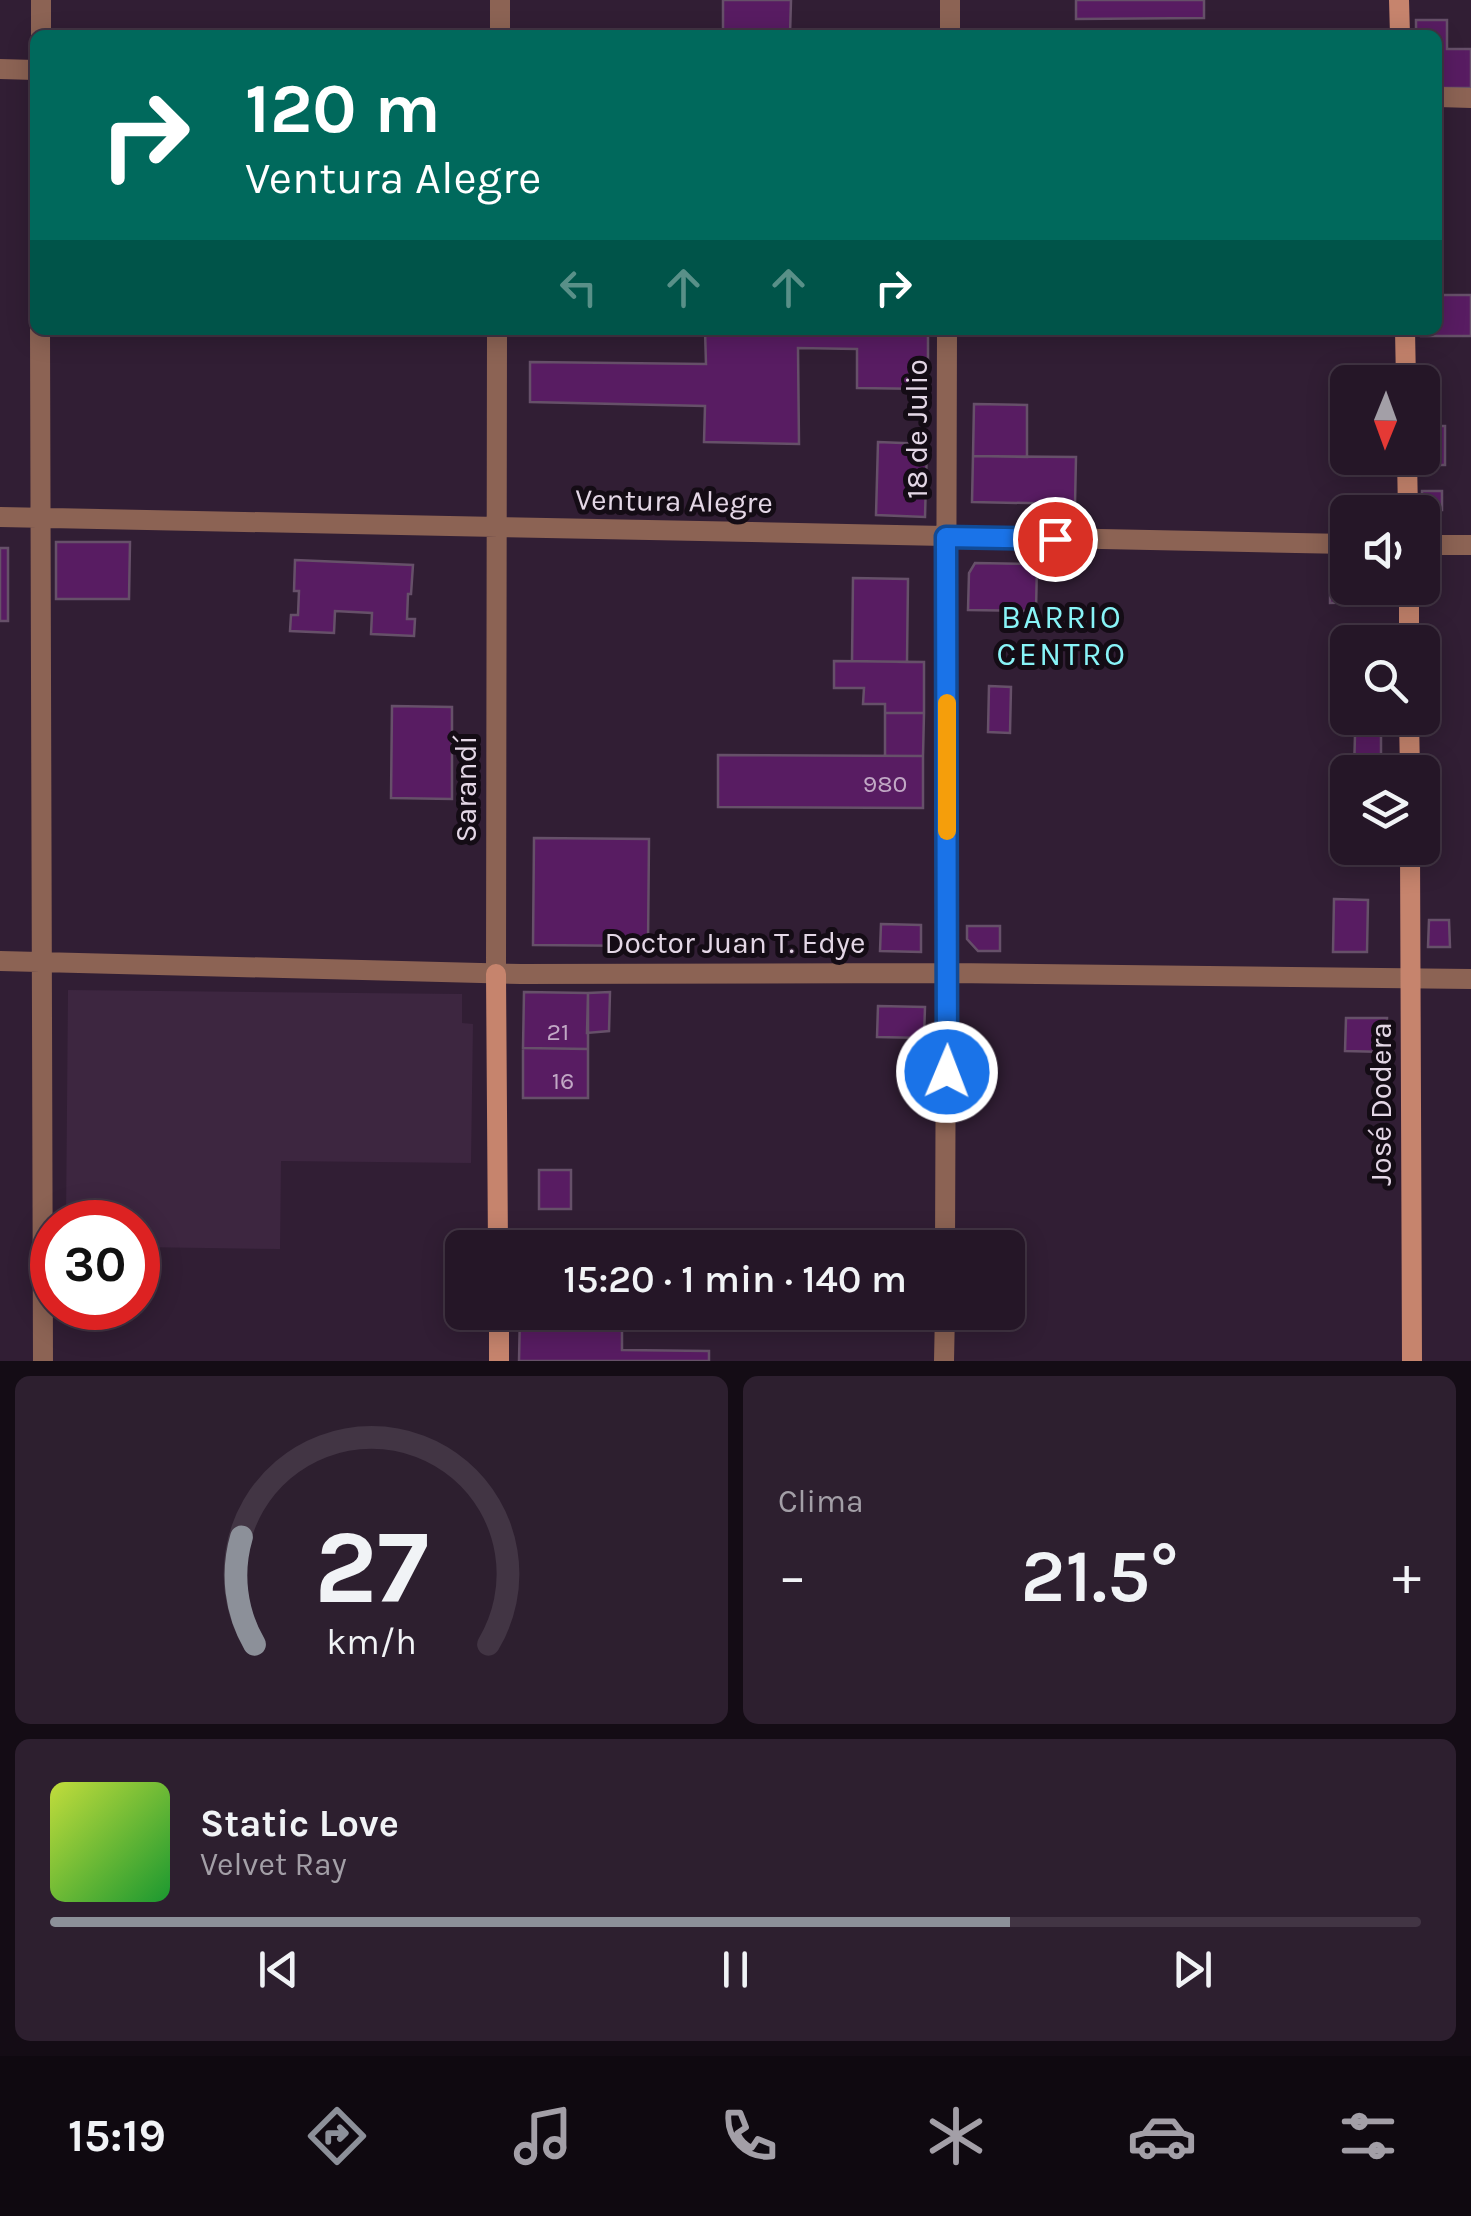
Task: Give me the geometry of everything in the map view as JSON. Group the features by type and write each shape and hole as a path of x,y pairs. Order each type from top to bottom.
{"street":[{"path":"41,0 41,30"},
{"path":"500,0 500,30"},
{"path":"950,0 950,30"},
{"path":"1400,0 1400,30"},
{"path":"0,69 30,70"},
{"path":"1442,97 1471,98"},
{"path":"40,335 43,1361"},
{"name":"Sarandí","path":"497,335 498,1230"},
{"name":"18 de Julio","path":"945,1230 947,335"},
{"path":"1404,335 1405,365"},
{"name":"Ventura Alegre","path":"0,517 1330,544"},
{"path":"1440,545 1471,545"},
{"name":"José Dodera","path":"1410,865 1412,1361"},
{"name":"Doctor Juan T. Edye","path":"0,961 496,974 948,972 1471,979"},
{"path":"499,1330 499,1361"},
{"path":"944,1361 945,1330"}],"shaded area":[{"path":"68,990 462,994 462,1023 473,1024 471,1163 281,1161 280,1249 160,1247 160,1200 66,1200"}],"building":[{"path":"723,0 791,0 790,30 723,30"},
{"path":"1076,0 1204,0 1204,18 1076,19"},
{"path":"1416,20 1447,20 1447,49 1471,49 1471,88 1442,88 1442,30 1416,30"},
{"path":"1442,295 1471,295 1471,336 1421,336 1442,335"},
{"path":"705,335 928,335 928,389 857,388 857,349 798,348 799,444 704,442 705,406 530,402 530,362 706,364"},
{"path":"974,404 1027,405 1027,457 973,456"},
{"path":"1440,426 1445,426 1445,465 1440,465"},
{"path":"878,442 927,444 925,517 876,515"},
{"path":"973,456 1076,457 1075,504 972,502"},
{"path":"1422,491 1442,491 1442,510 1440,495 1422,495"},
{"path":"56,542 130,542 129,599 56,599"},
{"path":"0,548 8,548 8,621 0,621"},
{"path":"295,560 413,565 407,619 415,619 414,636 371,634 372,613 335,611 334,633 290,631 291,615 298,615"},
{"path":"975,563 1037,564 1036,611 968,610 969,573"},
{"path":"853,578 908,579 907,662 852,661"},
{"path":"834,661 924,662 924,713 885,713 885,704 863,704 864,688 834,688"},
{"path":"989,686 1011,687 1010,733 988,732"},
{"path":"392,706 452,707 452,799 391,798"},
{"path":"885,713 924,713 923,756 885,756"},
{"path":"1355,735 1381,735 1381,755 1354,755"},
{"path":"718,755 923,756 923,808 718,807"},
{"path":"534,838 649,839 648,946 533,945"},
{"path":"1334,899 1368,900 1367,952 1333,952"},
{"path":"1429,920 1449,920 1450,947 1428,947"},
{"path":"881,924 921,925 921,952 880,951"},
{"path":"967,926 1000,926 1000,951 978,951 967,939"},
{"path":"524,992 588,993 588,1049 523,1048"},
{"path":"610,992 609,1031 587,1033 588,993"},
{"path":"878,1006 925,1007 924,1038 877,1037"},
{"path":"1346,1018 1387,1018 1386,1052 1345,1051"},
{"path":"523,1048 588,1049 588,1098 523,1098"},
{"path":"539,1170 571,1170 571,1209 539,1209"},
{"path":"520,1330 622,1330 622,1350 709,1351 709,1361 519,1361"}],"slow traffic":[{"path":"947,703 947,831"}],"district":[{"name":"BARRIO CENTRO","path":"1062,636"}],"route":[{"path":"947,1072 946,537 1055,539"}]}
